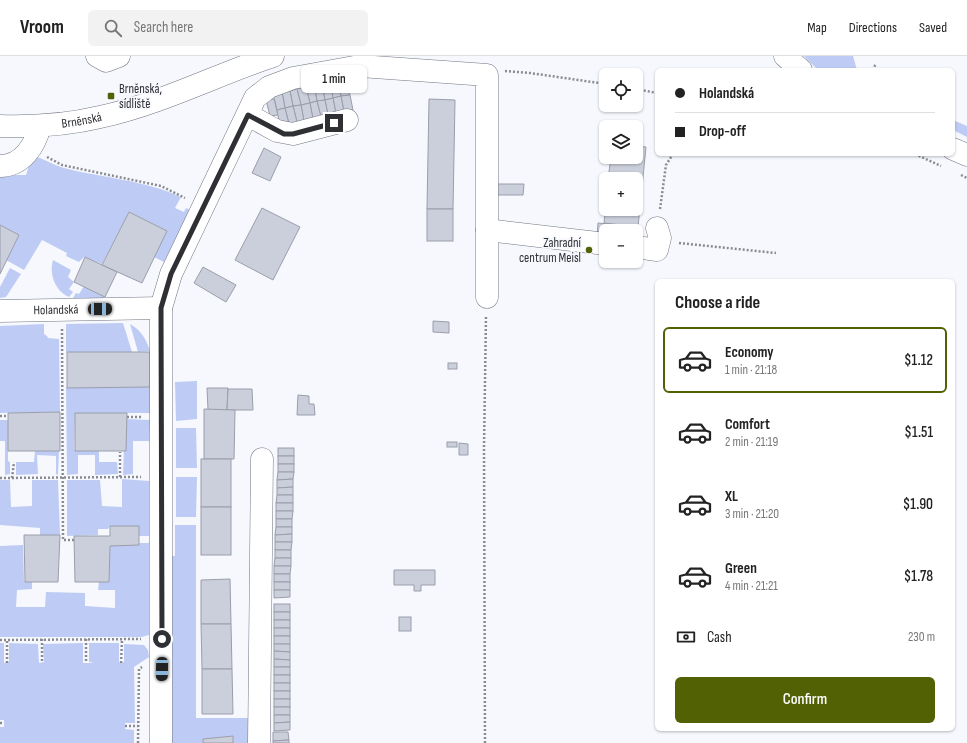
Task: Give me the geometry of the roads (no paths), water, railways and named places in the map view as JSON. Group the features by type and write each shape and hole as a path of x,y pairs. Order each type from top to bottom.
{"street":[{"path":"97,56 106,60 119,56"},
{"name":"Brněnská","path":"0,126 40,126 81,122 122,112 274,56"},
{"path":"785,56 799,68"},
{"path":"161,743 161,308 171,274 255,98 269,87 293,78 360,66 487,74 487,297"},
{"path":"246,118 277,132 293,134 347,120"},
{"path":"0,166 14,164 23,157 35,140 40,126"},
{"path":"955,150 967,155"},
{"path":"487,230 599,243"},
{"path":"643,248 657,250 658,235"},
{"name":"Holandská","path":"0,311 161,308"},
{"path":"259,743 262,459"}],"place":[{"name":"Brněnská, sídliště","path":"111,96"},
{"name":"Zahradní centrum Meisl","path":"589,250"}]}
